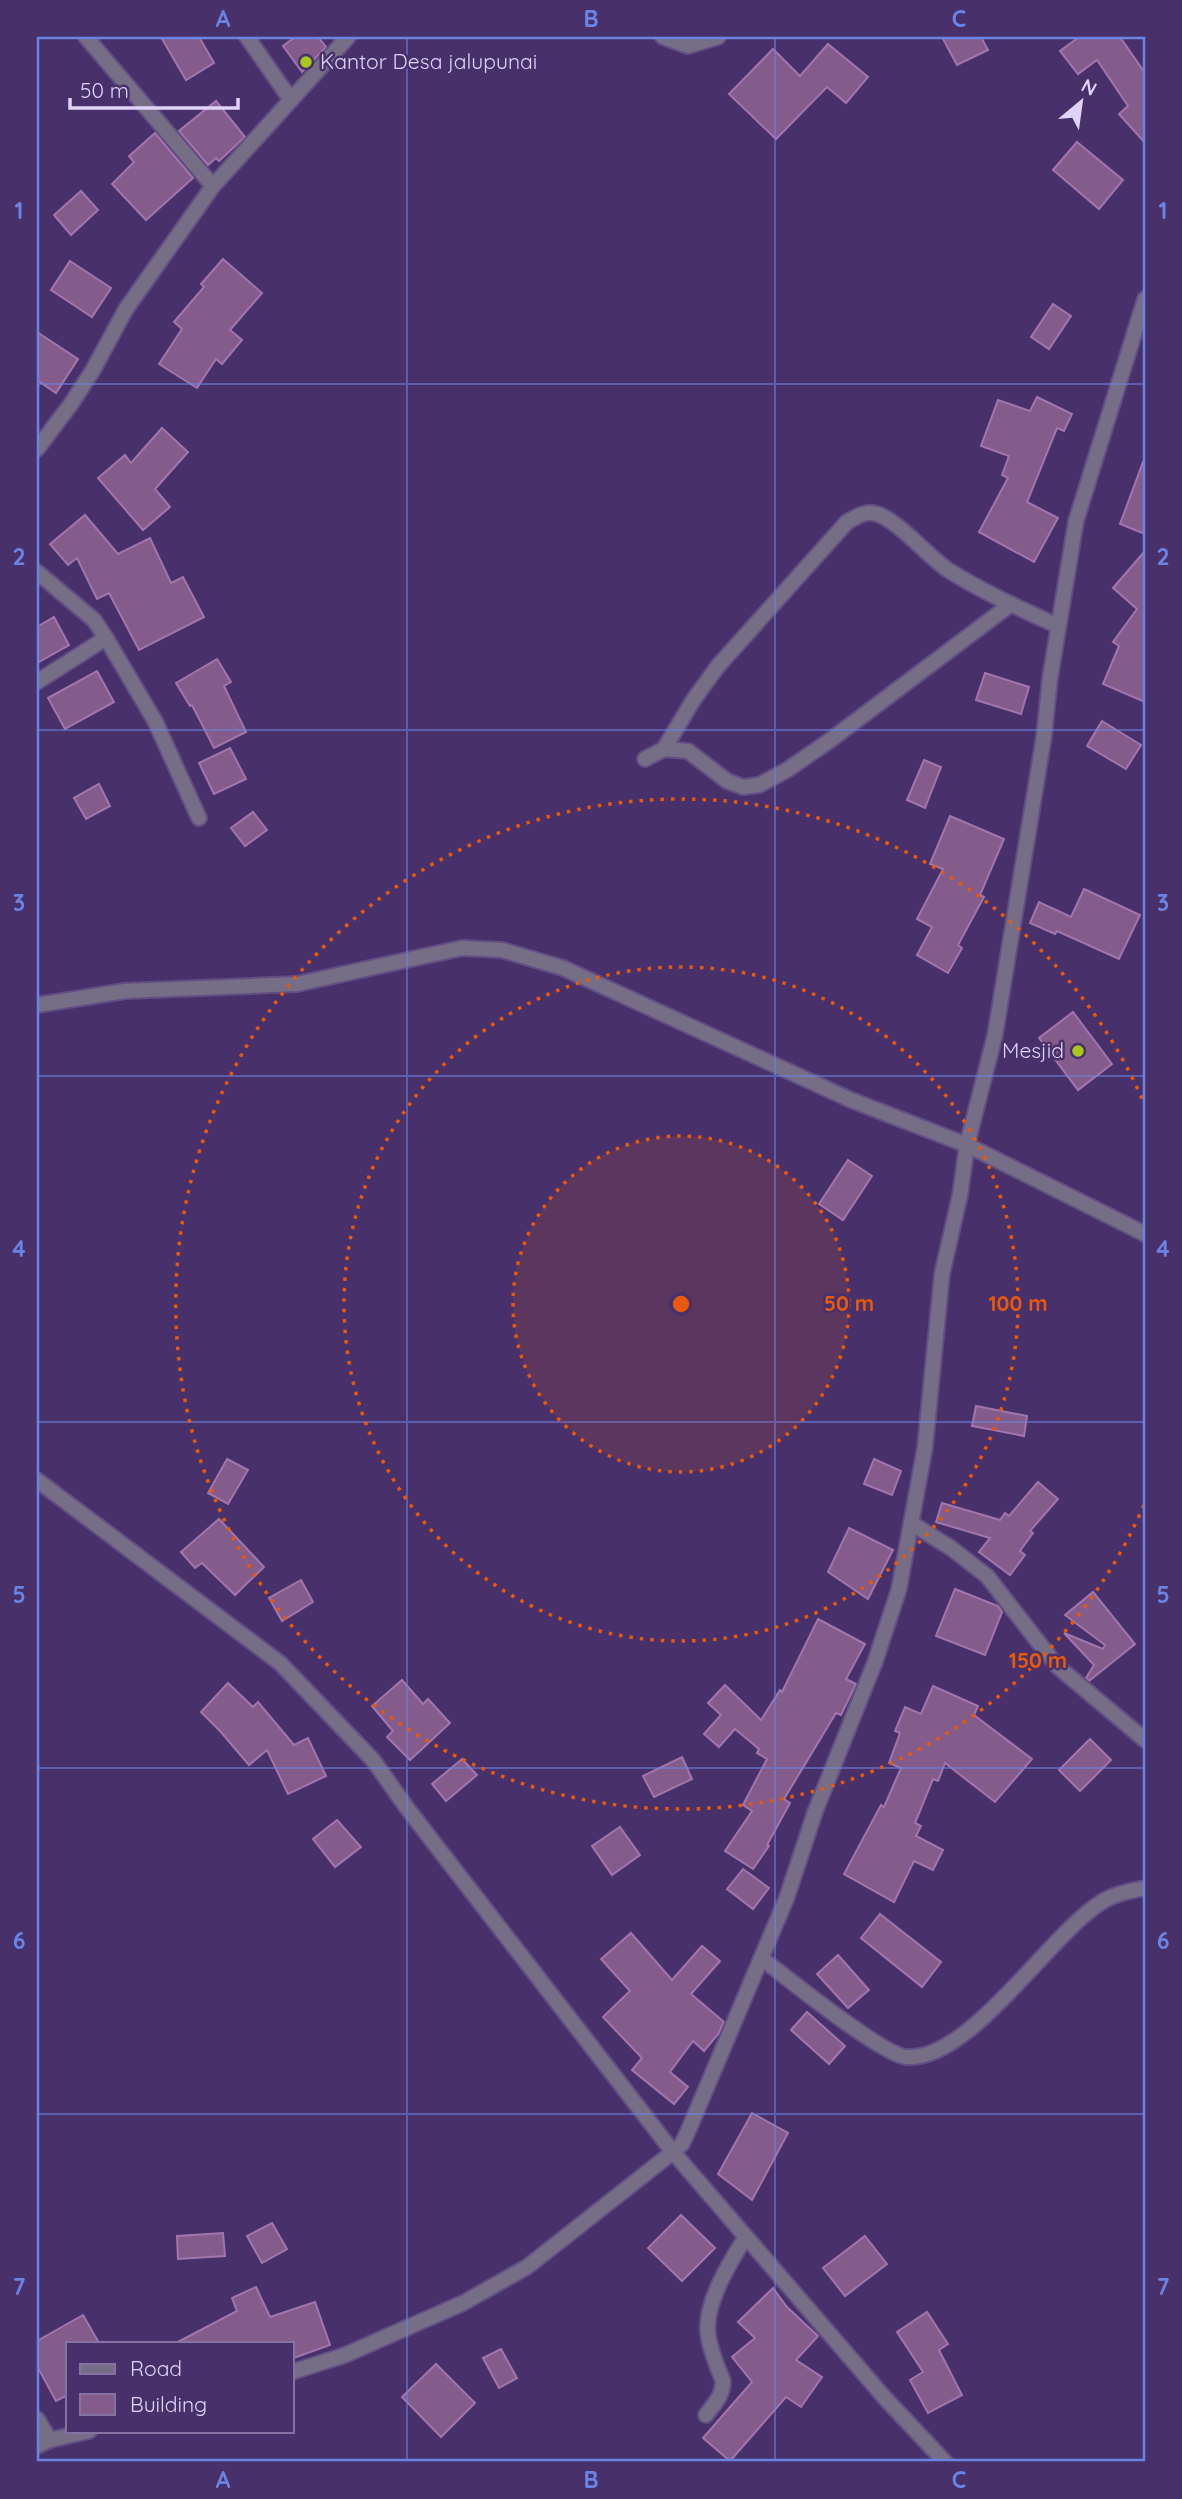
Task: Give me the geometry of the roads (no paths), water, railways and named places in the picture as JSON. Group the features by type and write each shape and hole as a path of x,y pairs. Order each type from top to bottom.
{"street":[{"path":"86,37 213,186"},
{"path":"247,37 291,100"},
{"path":"37,449 93,370 126,309 213,186 348,37"},
{"path":"663,37 688,46 718,37"},
{"path":"294,2371 345,2355 451,2308 527,2267 682,2144 787,1897 815,1812 875,1662 899,1589 925,1447 942,1274 960,1195 967,1145 995,1035 1076,521 1145,299"},
{"path":"645,759 664,749 694,699 718,666 847,522 863,513 874,512 886,518 947,569 1058,626"},
{"path":"37,572 94,621 106,638 155,722 199,818"},
{"path":"664,749 688,751 727,781 743,787 759,785 787,770 829,741 1011,604"},
{"path":"37,682 106,638"},
{"path":"37,1005 125,990 297,984 462,948 502,950 563,968 851,1100 967,1145 1145,1234"},
{"path":"37,1480 279,1663 373,1760 407,1808 673,2152 884,2397 945,2462"},
{"path":"911,1523 951,1548 987,1576 1057,1666 1145,1740"},
{"path":"761,1958 879,2045 906,2058 936,2052 963,2034 992,2010 1066,1931 1101,1902 1124,1892 1145,1888"},
{"path":"706,2415 723,2389 723,2381 707,2332 711,2311 722,2274 745,2238"},
{"path":"37,2419 43,2443 85,2432"}],"place":[{"name":"Kantor Desa jalupunai","path":"306,62"},
{"name":"Mesjid","path":"1078,1051"}]}
